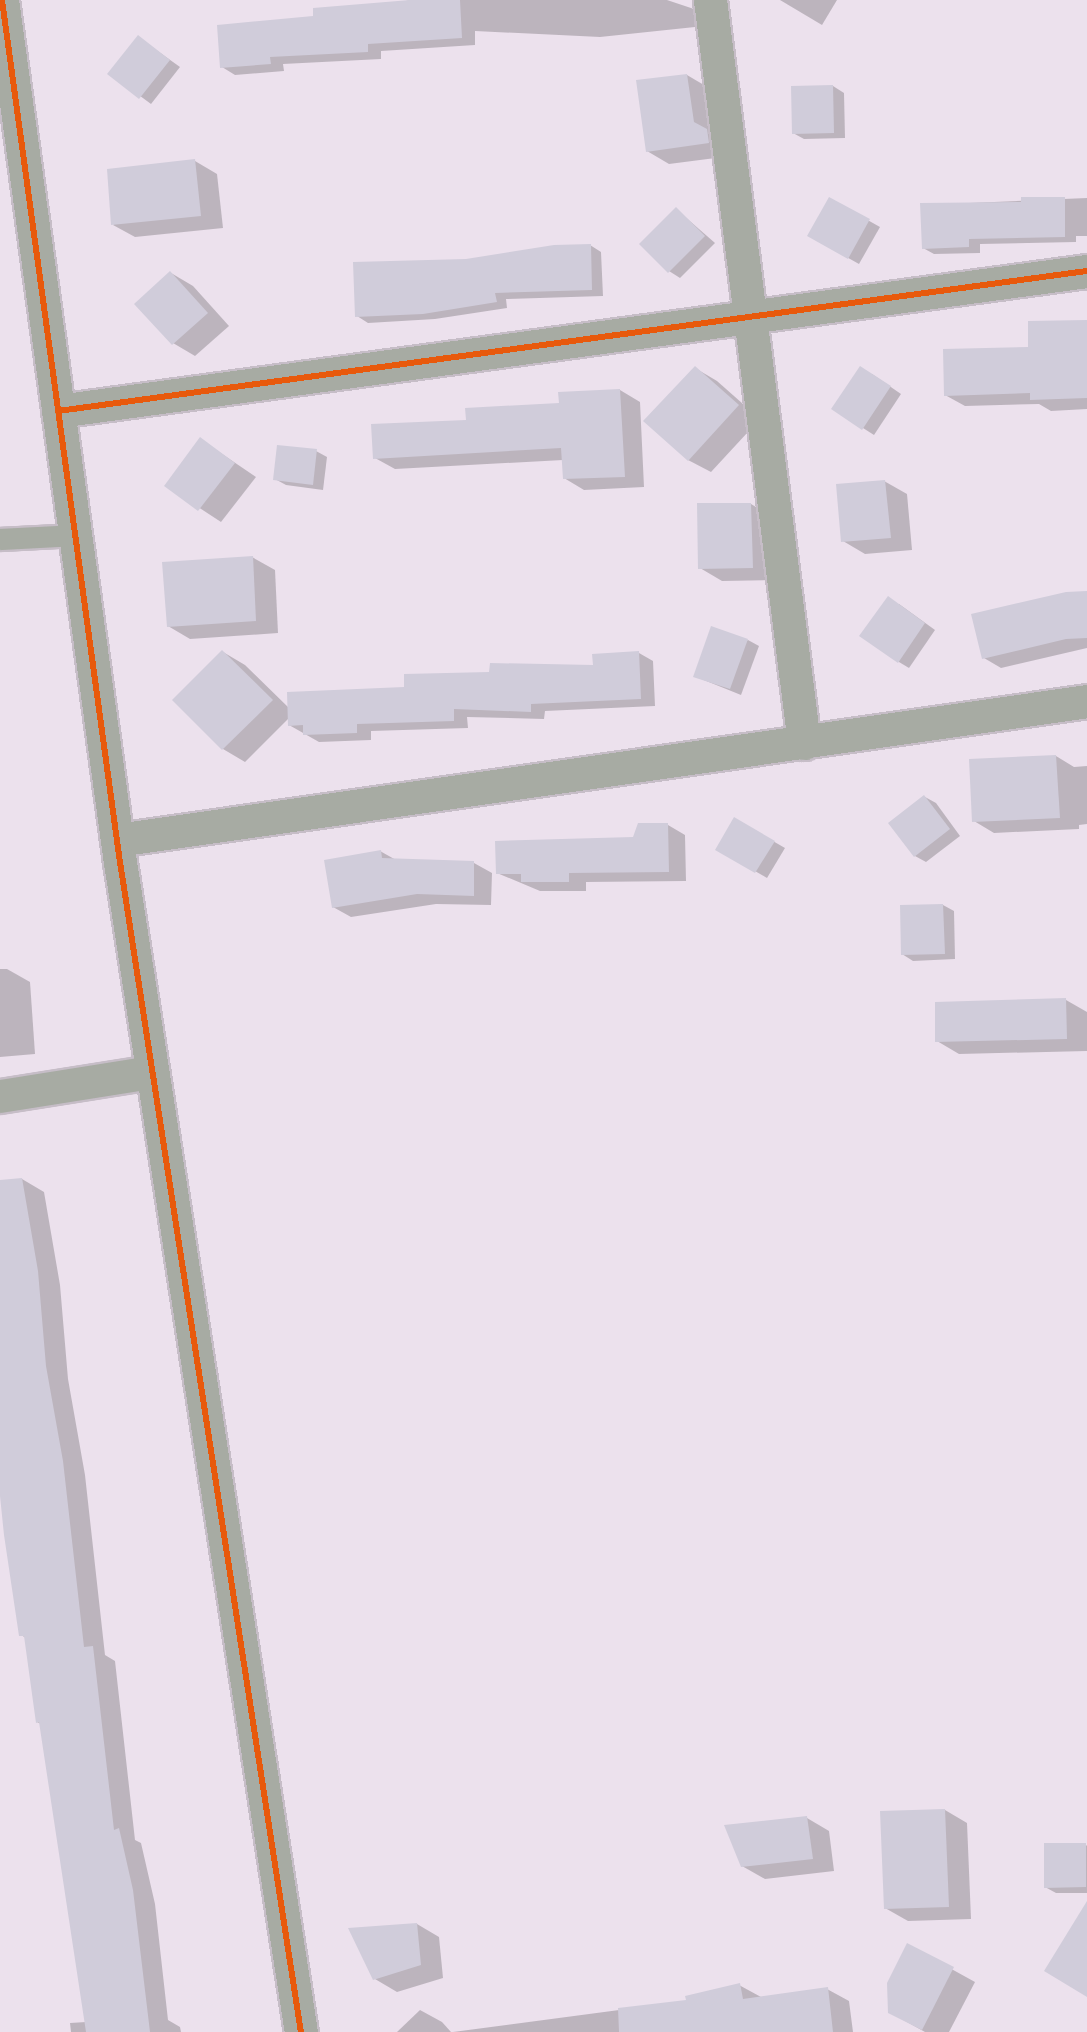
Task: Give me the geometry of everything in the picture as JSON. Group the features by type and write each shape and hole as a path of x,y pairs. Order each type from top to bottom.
{"street":[{"path":"2,0 117,840 301,2032"},
{"path":"710,0 804,743"},
{"path":"58,411 749,320 1087,271"},
{"path":"117,840 1087,701"},
{"path":"0,1096 152,1072"}],"lane":[{"path":"0,539 76,534"}],"building":[{"path":"410,0 460,0 462,38 368,44 368,52 270,57 271,64 220,68 217,25 313,16 313,8"},
{"path":"138,35 170,60 139,99 107,74"},
{"path":"687,74 694,122 707,129 709,143 646,152 636,80"},
{"path":"833,85 834,133 792,134 791,86"},
{"path":"195,159 201,216 111,225 107,169"},
{"path":"829,197 870,219 848,259 807,236"},
{"path":"1021,197 1065,197 1065,237 969,239 969,247 922,249 920,203 1021,202"},
{"path":"676,207 705,236 668,273 639,244"},
{"path":"591,244 592,290 495,293 497,302 423,314 355,317 353,262 466,259 554,245"},
{"path":"170,271 208,313 172,345 134,304"},
{"path":"1087,320 1087,398 1030,400 1030,393 944,396 943,349 1028,347 1028,321"},
{"path":"695,366 739,405 688,461 643,421"},
{"path":"860,366 891,386 862,430 831,409"},
{"path":"620,389 625,477 563,479 561,448 373,459 371,424 466,420 465,408 559,403 558,392"},
{"path":"200,437 235,463 198,511 164,486"},
{"path":"277,445 317,449 313,485 273,480"},
{"path":"885,480 891,538 841,542 836,484"},
{"path":"697,503 751,503 753,568 698,569"},
{"path":"253,556 256,621 167,627 162,562"},
{"path":"1087,591 1087,638 1066,639 982,659 971,614 1066,592"},
{"path":"888,596 925,623 898,663 859,636"},
{"path":"711,626 748,639 730,689 693,677"},
{"path":"222,650 273,700 222,750 172,700"},
{"path":"639,651 641,699 531,704 531,712 454,709 454,721 357,724 357,733 303,735 303,725 288,726 287,692 404,687 404,674 489,672 490,663 593,665 592,654"},
{"path":"1056,755 1060,818 972,822 969,759"},
{"path":"924,795 950,829 914,857 888,823"},
{"path":"734,817 775,841 755,873 715,850"},
{"path":"638,823 668,823 669,872 569,873 569,882 521,882 521,874 496,874 495,841 633,837"},
{"path":"381,850 382,858 474,861 474,896 417,894 332,908 324,860"},
{"path":"943,904 945,954 901,955 900,905"},
{"path":"1066,998 1067,1039 935,1042 935,1002"},
{"path":"22,1178 38,1271 46,1366 63,1461 84,1647 93,1646 114,1830 119,1828 133,1890 150,2032 86,2032 39,1722 36,1723 24,1636 19,1636 0,1496 0,1180"},
{"path":"945,1809 949,1907 884,1909 880,1811"},
{"path":"807,1816 813,1859 741,1867 724,1825"},
{"path":"1044,1843 1086,1843 1086,1887 1044,1888"},
{"path":"1087,1901 1087,1997 1044,1971"},
{"path":"417,1923 421,1965 373,1980 348,1928"},
{"path":"907,1943 954,1967 922,2030 888,2013 887,1983"},
{"path":"740,1983 743,1999 828,1987 833,2032 619,2032 618,2008 686,2000 685,1996"}],"cycle path":[{"path":"2,0 120,862 301,2032"},
{"path":"58,411 1087,271"}]}
